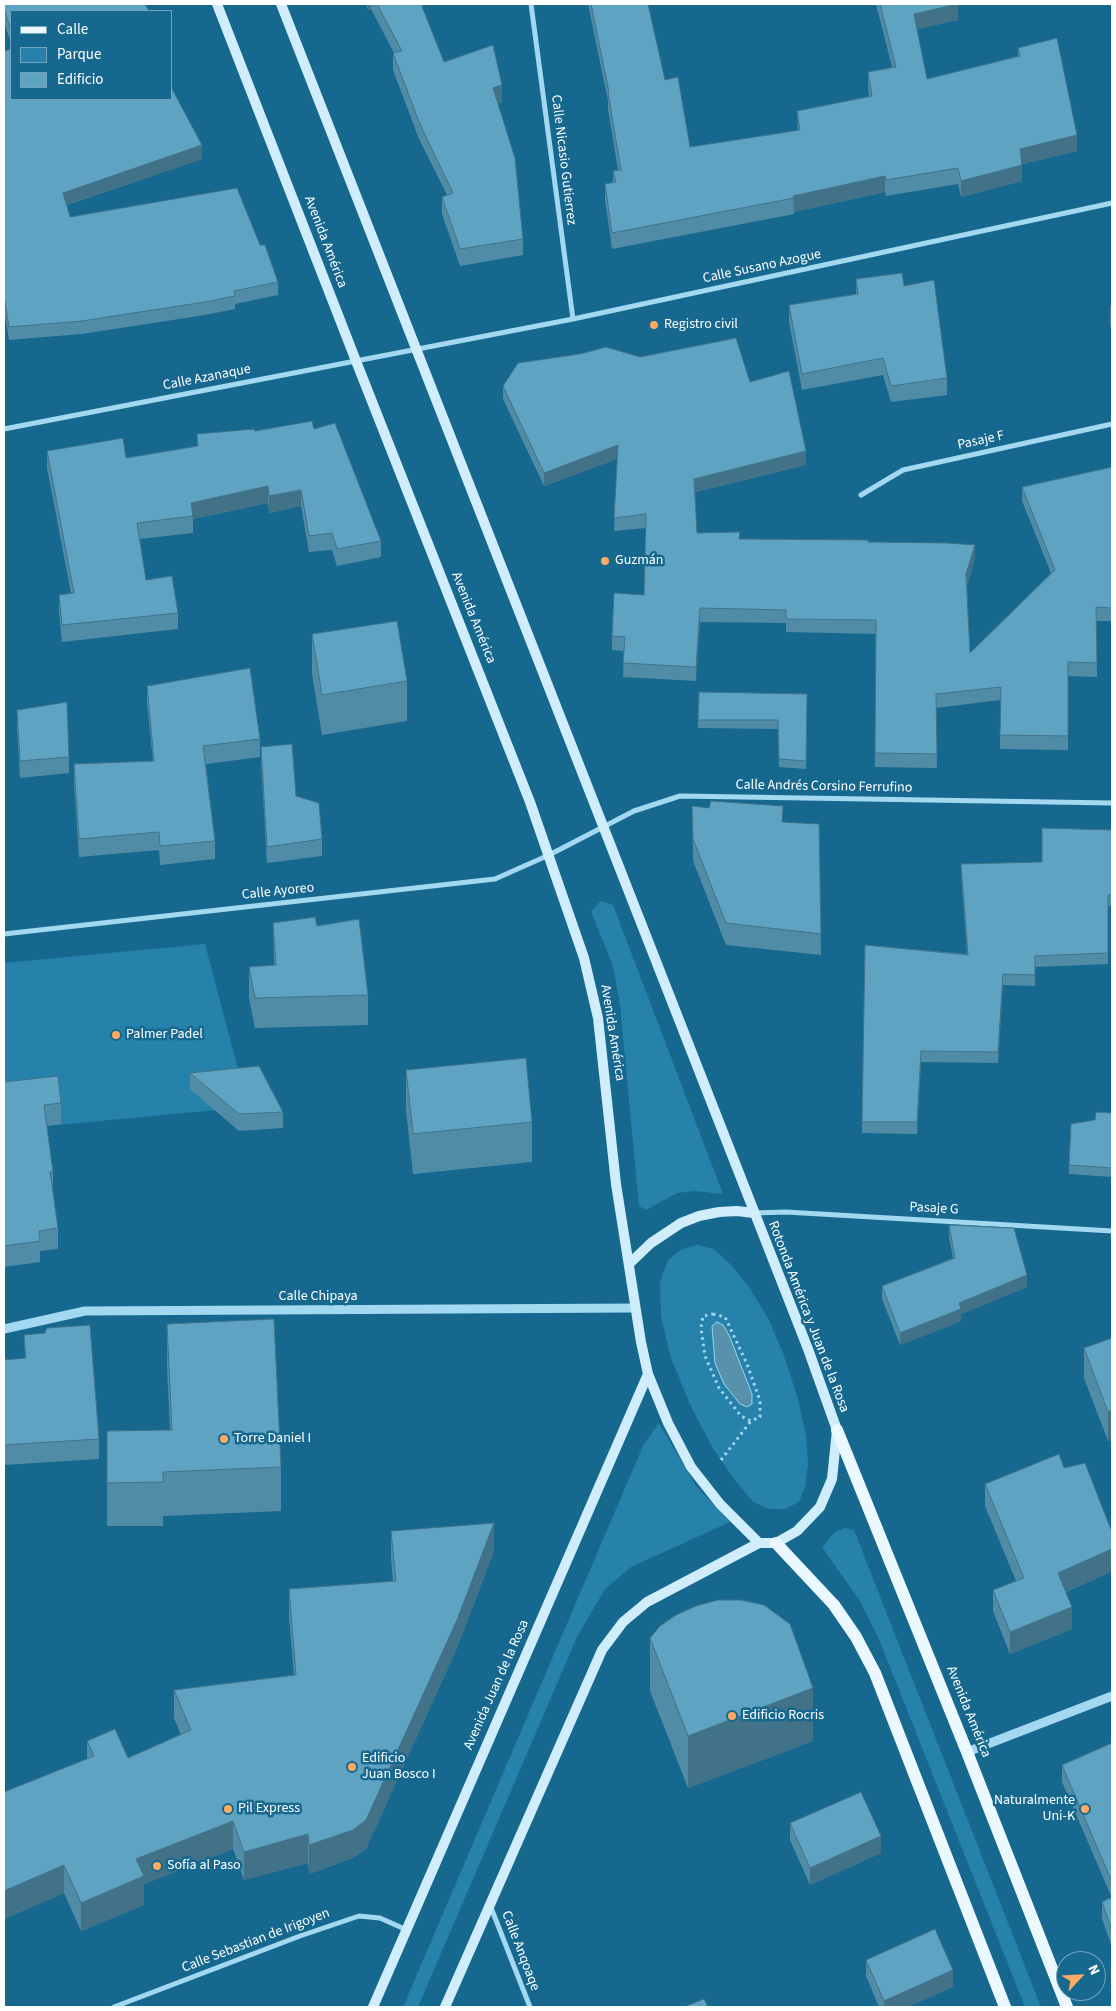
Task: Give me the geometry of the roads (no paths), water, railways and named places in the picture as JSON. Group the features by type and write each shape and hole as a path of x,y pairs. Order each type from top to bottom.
{"main road":[{"name":"Avenida América","path":"217,4 549,855 584,958 598,1018 616,1184 629,1264"},
{"path":"281,4 754,1213"},
{"name":"Rotonda América y Juan de la Rosa","path":"629,1264 651,1243 681,1223 699,1216 719,1212 737,1211 754,1213 808,1348 837,1430 832,1479 820,1507 798,1531 776,1543 759,1543"},
{"path":"445,2007 602,1650 623,1622 647,1602 759,1543 720,1504 692,1467 668,1423 648,1374 635,1308 629,1264"},
{"name":"Avenida Juan de la Rosa","path":"374,2007 648,1374"},
{"name":"Avenida América","path":"837,1430 968,1752 1067,2007"},
{"path":"776,1543 834,1605 856,1637 875,1673 1005,2007"}],"street":[{"name":"Calle Nicasio Gutierrez","path":"531,4 573,319"},
{"name":"Calle Susano Azogue","path":"415,350 573,319 1112,203"},
{"name":"Calle Azanaque","path":"4,429 415,350"},
{"name":"Pasaje F","path":"861,495 903,470 1112,424"},
{"name":"Calle Andrés Corsino Ferrufino","path":"549,855 634,811 680,796 1112,803"},
{"name":"Calle Ayoreo","path":"4,934 495,879 549,855"},
{"name":"Pasaje G","path":"754,1213 786,1212 1112,1231"},
{"name":"Calle Chipaya","path":"4,1329 85,1311 635,1308"},
{"path":"968,1752 1112,1696"},
{"name":"Calle Anqoaqe","path":"489,1904 530,2007"},
{"name":"Calle Sebastian de Irigoyen","path":"114,2007 300,1936 359,1916 380,1918 407,1930"}],"place":[{"name":"Registro civil","path":"654,325"},
{"name":"Guzmán","path":"605,561"},
{"name":"Palmer Padel","path":"116,1035"},
{"name":"Torre Daniel I","path":"224,1439"},
{"name":"Edificio Rocris","path":"732,1716"},
{"name":"Edificio Juan Bosco I","path":"352,1767"},
{"name":"Pil Express","path":"228,1809"},
{"name":"Naturalmente Uni-K","path":"1085,1809"},
{"name":"Sofía al Paso","path":"157,1866"}]}
